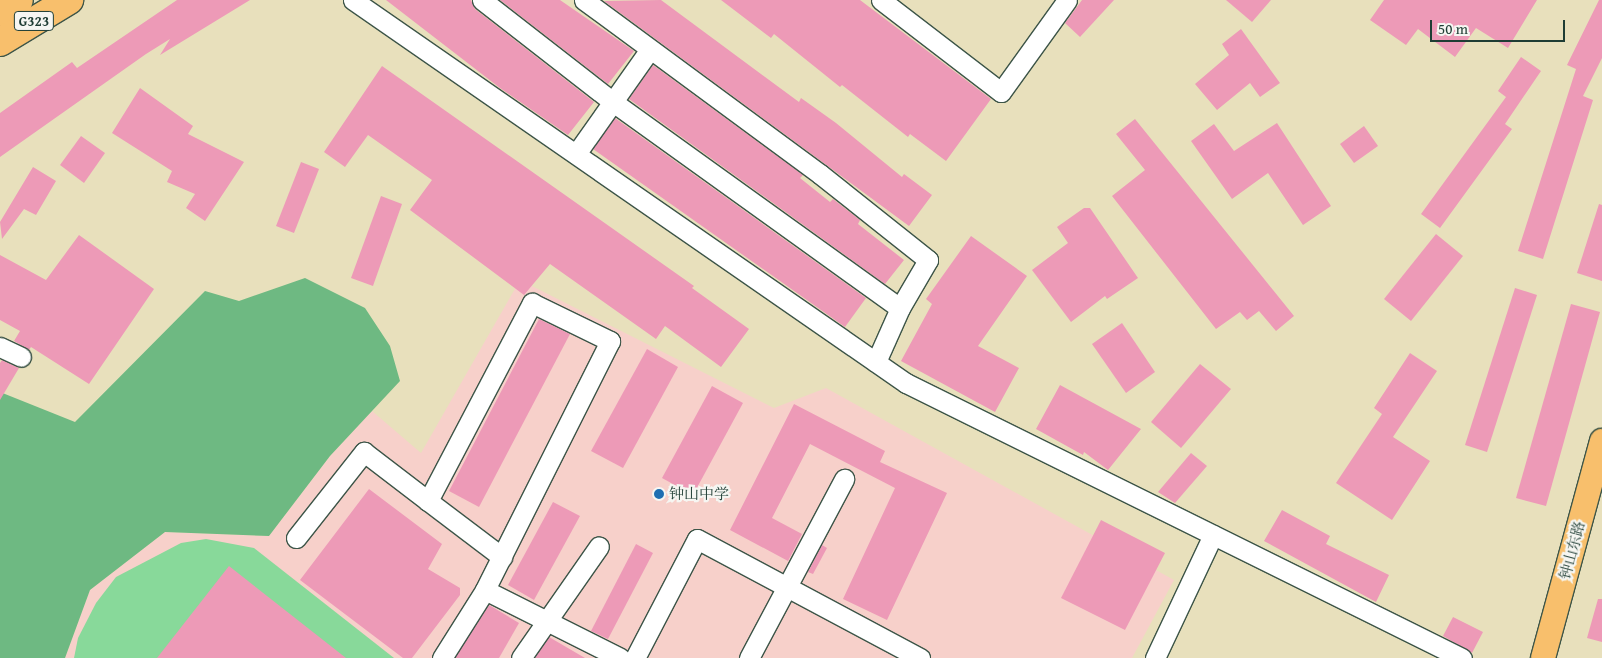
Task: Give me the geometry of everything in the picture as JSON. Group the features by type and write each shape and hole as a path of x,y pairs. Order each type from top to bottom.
{"highway":[{"name":"G323","path":"0,12 19,0"},
{"name":"G323","path":"0,42 69,0"}],"main road":[{"name":"钟山东路","path":"1556,658 1598,496 1602,442"},
{"name":"钟山东路","path":"1543,658 1598,496"}],"street":[{"path":"353,0 906,383 1462,658"},
{"path":"482,0 613,102 900,308"},
{"path":"584,0 820,174 928,260 900,308 876,362"},
{"path":"881,0 1001,92 1055,13 1067,0"},
{"path":"576,154 650,49"},
{"path":"428,500 532,303 610,341 485,590 442,658"},
{"path":"0,347 21,357"},
{"path":"296,538 364,452 502,557"},
{"path":"749,658 844,479"},
{"path":"1155,658 1213,535"},
{"path":"635,658 697,539 920,658"},
{"path":"521,658 599,546"},
{"path":"485,590 620,658"}],"shaded area":[{"name":"钟山中学","path":"520,280 774,408 826,388 1174,580 1132,658 65,658 90,590 165,532 269,536 330,456 372,411 421,453"}],"green space":[{"path":"305,278 365,308 390,346 400,381 330,456 269,536 165,532 90,590 65,658 0,658 0,392 75,422 205,291 239,301"},
{"path":"206,539 254,548 394,658 74,658 78,638 96,603 116,577 181,543"}],"building":[{"path":"177,0 250,0 160,55 170,39 146,54 0,157 0,113 72,62 77,68"},
{"path":"386,0 471,0 475,9 594,102 568,135 500,88"},
{"path":"500,0 560,0 634,51 608,84"},
{"path":"661,0 799,102 801,98 836,123 902,177 904,174 932,195 909,226 604,1"},
{"path":"721,0 860,0 991,99 946,161 910,134 908,137 842,85 840,87 774,34 771,38"},
{"path":"1082,0 1114,0 1080,37 1065,23"},
{"path":"1226,0 1271,0 1252,22"},
{"path":"1384,0 1537,0 1508,48 1476,28 1455,57 1418,29 1406,45 1370,20"},
{"path":"1599,0 1602,0 1602,58 1583,96 1593,100 1543,259 1518,251 1576,69 1567,65"},
{"path":"1241,29 1280,83 1260,97 1250,83 1217,110 1195,84 1229,55 1222,44"},
{"path":"1521,57 1541,71 1505,124 1512,129 1440,228 1421,214 1506,97 1498,91"},
{"path":"653,65 803,175 800,178 830,202 833,199 860,220 858,224 904,260 885,284 629,99"},
{"path":"382,66 694,286 692,288 749,329 721,367 665,326 656,339 550,264 524,295 410,210 432,180 368,135 345,167 324,152"},
{"path":"140,88 193,126 188,134 244,162 205,221 186,208 195,194 167,182 172,171 112,133"},
{"path":"615,118 866,298 845,327 593,149"},
{"path":"1135,119 1294,316 1276,331 1259,311 1247,320 1240,312 1216,329 1112,196 1145,170 1116,134"},
{"path":"1277,123 1331,206 1303,225 1268,173 1232,199 1191,141 1214,124 1234,151"},
{"path":"1364,126 1378,146 1354,163 1340,144"},
{"path":"81,136 105,153 84,183 60,165"},
{"path":"301,162 319,169 294,233 276,226"},
{"path":"33,167 56,181 36,215 24,209 2,239 0,222"},
{"path":"381,196 402,204 373,286 351,278"},
{"path":"1599,204 1602,205 1602,281 1577,273"},
{"path":"1084,208 1090,208 1138,278 1107,299 1105,296 1071,322 1032,270 1068,243 1057,227"},
{"path":"1436,234 1463,256 1411,321 1384,299"},
{"path":"79,235 154,289 89,384 31,347 29,350 14,341 20,331 0,320 0,255 46,280"},
{"path":"971,236 1027,276 978,346 1019,368 995,412 901,361 932,304 926,299"},
{"path":"1515,288 1537,295 1487,452 1465,445"},
{"path":"1571,304 1600,312 1546,506 1516,498"},
{"path":"539,319 570,334 479,507 449,491"},
{"path":"1122,323 1155,372 1126,393 1092,344"},
{"path":"647,349 678,367 623,468 591,451"},
{"path":"1410,353 1437,371 1393,437 1430,461 1392,520 1336,483 1382,414 1374,408"},
{"path":"2,360 19,368 0,400 0,363"},
{"path":"1200,364 1231,389 1181,448 1151,422"},
{"path":"1060,385 1141,429 1108,470 1084,452 1083,455 1036,429"},
{"path":"712,386 743,403 693,495 662,478"},
{"path":"794,404 885,451 880,462 947,493 887,620 843,599 895,488 810,444 772,518 802,534 788,561 730,530"},
{"path":"1191,453 1207,466 1175,503 1158,492"},
{"path":"369,489 442,544 428,569 460,588 460,595 412,658 403,658 300,580"},
{"path":"553,502 580,516 534,600 508,585"},
{"path":"1282,510 1330,536 1326,544 1389,575 1376,602 1264,541"},
{"path":"1101,520 1165,553 1125,630 1061,598"},
{"path":"636,544 653,553 608,639 591,631"},
{"path":"822,545 827,548 813,574 808,572"},
{"path":"229,566 346,658 157,658"},
{"path":"1598,599 1602,599 1602,642 1587,638"},
{"path":"489,605 519,623 499,658 455,658"},
{"path":"1453,617 1483,632 1472,653 1443,636"},
{"path":"549,637 585,658 535,658"}],"place":[{"name":"钟山中学","path":"659,494"}]}
